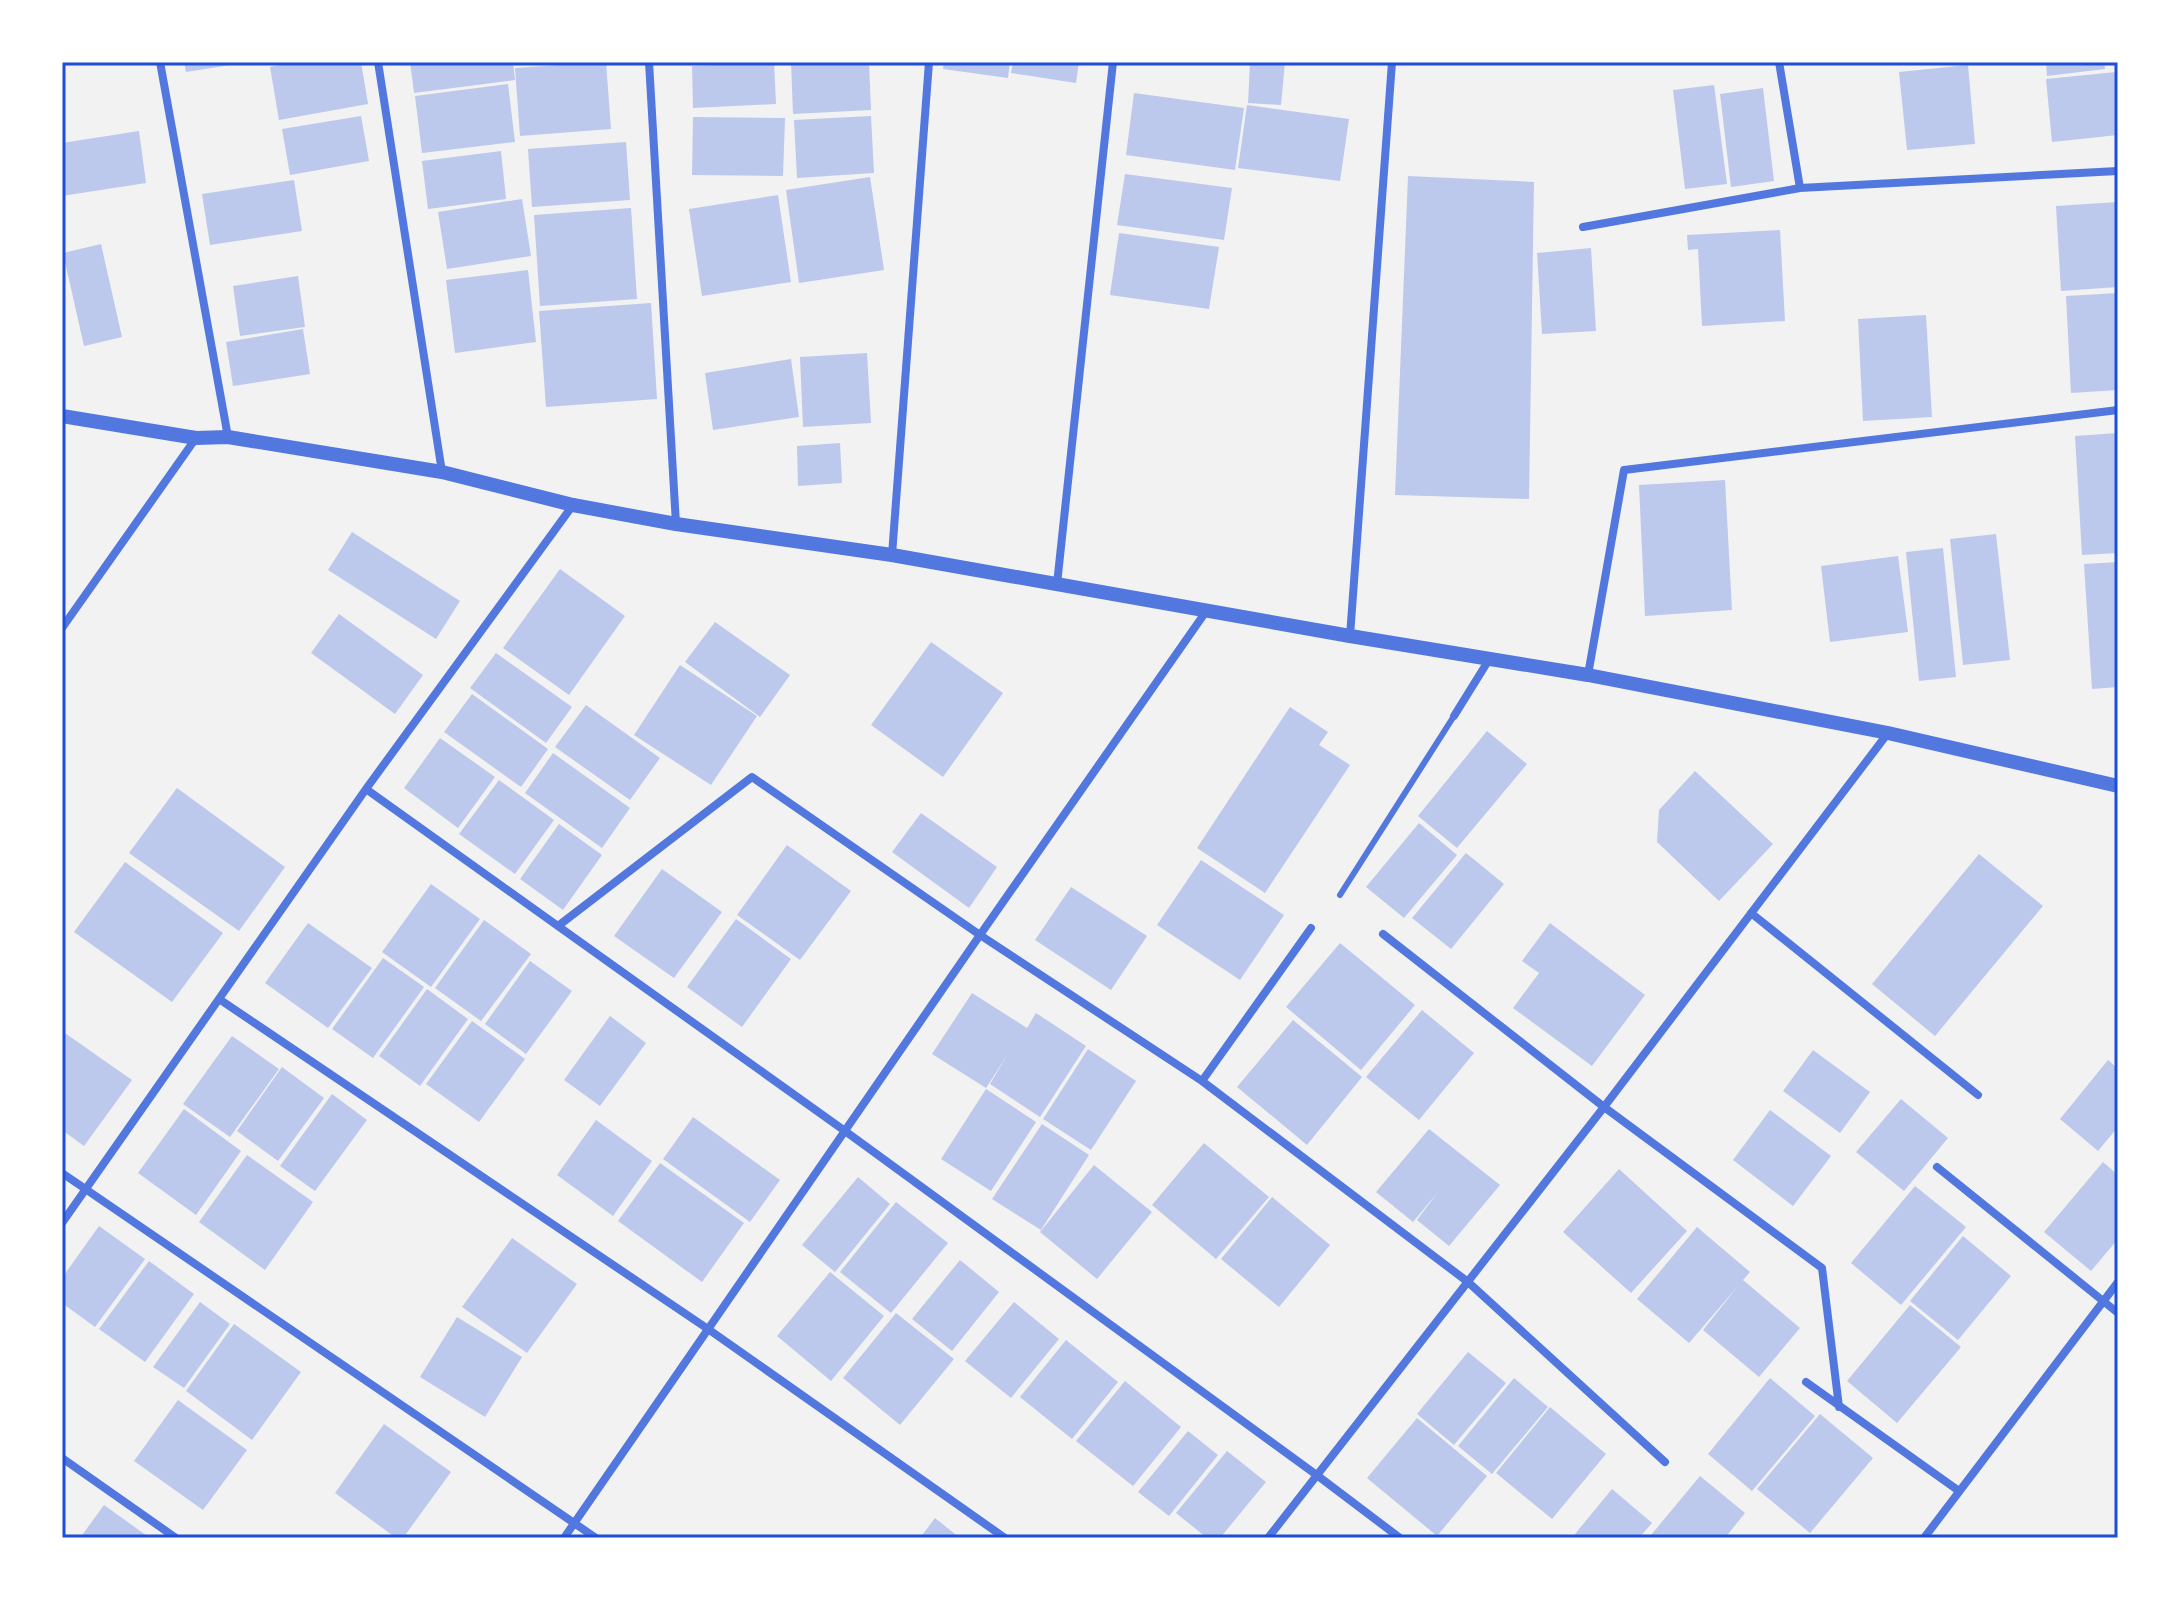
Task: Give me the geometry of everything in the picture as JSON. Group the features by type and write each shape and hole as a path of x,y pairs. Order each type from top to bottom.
{"street":[{"path":"160,62 228,437"},
{"path":"378,62 442,472"},
{"path":"649,62 676,524"},
{"path":"892,555 929,62"},
{"path":"1057,584 1113,62"},
{"path":"1350,636 1392,62"},
{"path":"1779,62 1800,188"},
{"path":"1583,227 1800,188 2118,171"},
{"path":"1588,675 1624,470 2118,410"},
{"path":"62,416 196,438 228,437 442,472 573,505 676,524 892,555 1588,675 1888,733 2118,786"},
{"path":"62,628 196,438"},
{"path":"62,1223 366,789 573,505"},
{"path":"564,1538 1207,610"},
{"path":"1454,716 1490,658"},
{"path":"1268,1538 1604,1107 1888,733"},
{"path":"558,926 752,777 980,935 1202,1081 1468,1282 1665,1462"},
{"path":"366,789 845,1131 1400,1538"},
{"path":"1751,913 1978,1095"},
{"path":"1202,1081 1311,928"},
{"path":"1383,934 1604,1107 1822,1268 1839,1407"},
{"path":"219,999 708,1329 1005,1538"},
{"path":"1937,1167 2118,1313"},
{"path":"62,1173 596,1538"},
{"path":"1924,1538 2118,1282"},
{"path":"1806,1382 1959,1491"},
{"path":"62,1458 176,1538"}],"lane":[{"path":"1340,895 1454,716"}],"building":[{"path":"184,62 237,62 237,64 186,72"},
{"path":"297,62 361,62 368,104 279,120 270,67"},
{"path":"410,62 513,62 515,80 414,93"},
{"path":"606,62 611,129 520,136 515,68"},
{"path":"774,62 776,104 693,108 692,66"},
{"path":"791,62 869,62 871,110 793,114"},
{"path":"944,62 1010,62 1008,78 943,69"},
{"path":"1013,62 1079,62 1076,83 1011,73"},
{"path":"1250,62 1285,62 1281,105 1248,103"},
{"path":"2046,62 2104,62 2105,69 2047,76"},
{"path":"1968,65 1975,144 1907,150 1899,72"},
{"path":"2116,72 2118,135 2052,142 2046,79"},
{"path":"508,84 515,142 422,153 415,96"},
{"path":"1714,85 1727,184 1685,189 1673,90"},
{"path":"1763,88 1774,181 1731,187 1720,94"},
{"path":"1134,93 1244,108 1235,170 1126,155"},
{"path":"1247,105 1349,119 1340,181 1238,168"},
{"path":"361,116 369,161 290,175 282,129"},
{"path":"871,116 874,173 797,178 794,120"},
{"path":"693,117 785,118 783,176 692,175"},
{"path":"139,131 146,183 62,196 62,143"},
{"path":"626,142 630,200 532,207 528,149"},
{"path":"501,151 506,199 428,209 422,161"},
{"path":"1125,174 1232,188 1224,240 1117,225"},
{"path":"1408,176 1534,182 1529,499 1395,495"},
{"path":"870,177 884,270 799,283 786,190"},
{"path":"294,180 302,231 210,245 202,194"},
{"path":"778,195 791,282 702,296 689,209"},
{"path":"522,199 531,256 447,269 438,212"},
{"path":"2118,202 2118,287 2061,291 2056,206"},
{"path":"631,208 637,299 540,306 534,215"},
{"path":"1780,230 1785,321 1702,326 1698,249 1688,250 1687,235"},
{"path":"1119,233 1219,247 1209,309 1110,295"},
{"path":"101,244 122,337 84,346 63,253"},
{"path":"1591,248 1596,331 1542,334 1537,253"},
{"path":"528,270 536,342 455,353 446,280"},
{"path":"298,276 305,327 240,336 233,286"},
{"path":"2118,293 2118,390 2071,393 2066,296"},
{"path":"651,303 657,399 546,407 539,311"},
{"path":"1926,315 1932,417 1863,421 1858,319"},
{"path":"303,329 310,374 233,386 226,342"},
{"path":"867,353 871,423 803,427 800,357"},
{"path":"791,359 799,417 713,430 705,373"},
{"path":"2118,433 2118,553 2082,555 2075,436"},
{"path":"840,443 842,483 798,486 797,446"},
{"path":"1725,480 1732,610 1645,616 1639,485"},
{"path":"352,532 460,601 436,639 328,570"},
{"path":"1996,534 2010,660 1963,665 1950,539"},
{"path":"1943,548 1956,677 1919,681 1906,552"},
{"path":"1898,556 1908,632 1830,642 1821,566"},
{"path":"2118,562 2118,687 2092,689 2084,564"},
{"path":"560,569 625,616 569,695 503,648"},
{"path":"339,614 423,675 395,714 311,653"},
{"path":"715,622 790,675 760,717 685,662"},
{"path":"931,642 1003,693 943,777 871,725"},
{"path":"496,653 572,707 546,743 470,688"},
{"path":"680,665 757,716 711,785 634,735"},
{"path":"472,694 548,749 521,787 444,732"},
{"path":"586,705 660,758 630,800 555,747"},
{"path":"1290,707 1328,732 1319,745 1350,765 1265,893 1197,848"},
{"path":"1487,731 1527,764 1457,848 1418,816"},
{"path":"440,738 495,777 458,828 404,788"},
{"path":"553,753 630,808 602,848 525,793"},
{"path":"1695,771 1773,844 1719,901 1657,842 1659,810"},
{"path":"499,780 554,820 515,874 459,834"},
{"path":"177,788 285,867 239,931 129,853"},
{"path":"921,813 997,867 969,908 892,852"},
{"path":"1419,823 1457,855 1404,918 1366,887"},
{"path":"559,824 602,855 563,910 520,879"},
{"path":"787,845 851,891 800,960 737,915"},
{"path":"1466,853 1504,884 1451,949 1412,918"},
{"path":"1979,854 2043,906 1935,1036 1872,984"},
{"path":"1201,860 1284,915 1240,980 1157,925"},
{"path":"125,862 223,933 172,1002 74,932"},
{"path":"662,869 722,912 674,978 614,936"},
{"path":"431,884 480,919 431,987 382,952"},
{"path":"1071,887 1147,936 1111,990 1035,940"},
{"path":"736,919 791,959 742,1027 687,987"},
{"path":"484,920 531,954 481,1021 435,988"},
{"path":"308,923 372,968 328,1028 265,983"},
{"path":"1550,923 1645,995 1592,1066 1513,1008 1539,973 1522,961"},
{"path":"1340,943 1415,1005 1361,1070 1286,1007"},
{"path":"383,958 424,987 373,1058 332,1029"},
{"path":"530,961 572,991 526,1054 485,1024"},
{"path":"427,989 468,1019 420,1086 379,1056"},
{"path":"972,993 1027,1028 1036,1013 1086,1046 1040,1117 990,1084 1008,1054 986,1088 932,1054"},
{"path":"1422,1010 1474,1053 1419,1120 1366,1077"},
{"path":"610,1016 646,1043 600,1106 564,1080"},
{"path":"1293,1020 1362,1077 1307,1145 1237,1087"},
{"path":"472,1021 525,1059 479,1122 426,1084"},
{"path":"62,1031 132,1080 84,1146 62,1130"},
{"path":"232,1036 279,1069 230,1137 183,1104"},
{"path":"1088,1049 1136,1081 1091,1150 1043,1119"},
{"path":"1813,1050 1870,1092 1840,1133 1783,1091"},
{"path":"2108,1060 2118,1069 2118,1127 2098,1151 2060,1119"},
{"path":"282,1067 324,1098 278,1161 237,1131"},
{"path":"986,1089 1036,1122 991,1191 941,1159"},
{"path":"332,1094 367,1120 315,1191 280,1166"},
{"path":"1901,1099 1948,1138 1904,1191 1856,1152"},
{"path":"184,1109 241,1151 196,1215 138,1173"},
{"path":"1770,1110 1831,1156 1793,1206 1733,1160"},
{"path":"693,1117 780,1180 750,1222 663,1159"},
{"path":"596,1120 652,1161 613,1216 557,1175"},
{"path":"1042,1124 1089,1155 1041,1230 992,1199"},
{"path":"1429,1129 1500,1185 1449,1246 1417,1220 1438,1192 1413,1222 1376,1192"},
{"path":"1204,1143 1269,1197 1216,1259 1152,1205"},
{"path":"247,1155 313,1202 265,1270 199,1222"},
{"path":"2103,1162 2118,1175 2118,1239 2091,1271 2044,1232"},
{"path":"660,1163 744,1223 702,1282 618,1221"},
{"path":"1094,1165 1152,1212 1097,1279 1040,1232"},
{"path":"1619,1169 1687,1231 1631,1293 1563,1232"},
{"path":"858,1177 890,1204 835,1272 802,1245"},
{"path":"1915,1186 1966,1227 1901,1305 1851,1263"},
{"path":"1272,1197 1330,1245 1279,1307 1221,1259"},
{"path":"896,1202 948,1243 891,1313 840,1272"},
{"path":"99,1226 145,1259 95,1327 62,1303 62,1278"},
{"path":"1697,1227 1750,1272 1743,1280 1800,1328 1759,1377 1703,1330 1738,1286 1689,1343 1637,1299"},
{"path":"1963,1236 2011,1276 1958,1340 1910,1301"},
{"path":"512,1238 577,1284 527,1353 462,1307"},
{"path":"960,1260 999,1292 952,1351 912,1319"},
{"path":"149,1261 194,1294 145,1362 99,1329"},
{"path":"830,1272 884,1316 831,1381 777,1336"},
{"path":"200,1302 230,1324 184,1388 153,1367"},
{"path":"1014,1302 1059,1339 1011,1398 965,1361"},
{"path":"1910,1305 1961,1347 1897,1423 1847,1381"},
{"path":"896,1313 954,1359 900,1425 843,1378"},
{"path":"457,1317 522,1357 485,1417 420,1377"},
{"path":"234,1324 301,1372 252,1440 186,1391"},
{"path":"1066,1340 1118,1382 1072,1439 1020,1397"},
{"path":"1468,1352 1506,1383 1454,1445 1417,1414"},
{"path":"1514,1378 1548,1407 1492,1474 1458,1446"},
{"path":"1770,1378 1815,1416 1752,1491 1708,1454"},
{"path":"1125,1381 1181,1427 1133,1486 1076,1441"},
{"path":"178,1400 247,1450 203,1510 134,1461"},
{"path":"1550,1407 1606,1454 1552,1519 1496,1473"},
{"path":"1820,1414 1873,1458 1810,1533 1757,1489"},
{"path":"1417,1418 1487,1476 1437,1536 1367,1478"},
{"path":"384,1424 451,1472 403,1538 396,1538 335,1493"},
{"path":"1188,1431 1218,1455 1169,1516 1138,1492"},
{"path":"1227,1451 1266,1482 1220,1538 1207,1538 1176,1513"},
{"path":"1700,1476 1745,1513 1725,1538 1654,1538 1651,1535"},
{"path":"1612,1489 1652,1523 1639,1538 1580,1538 1575,1534"},
{"path":"104,1505 150,1538 80,1538"},
{"path":"935,1518 960,1538 920,1538"}]}
